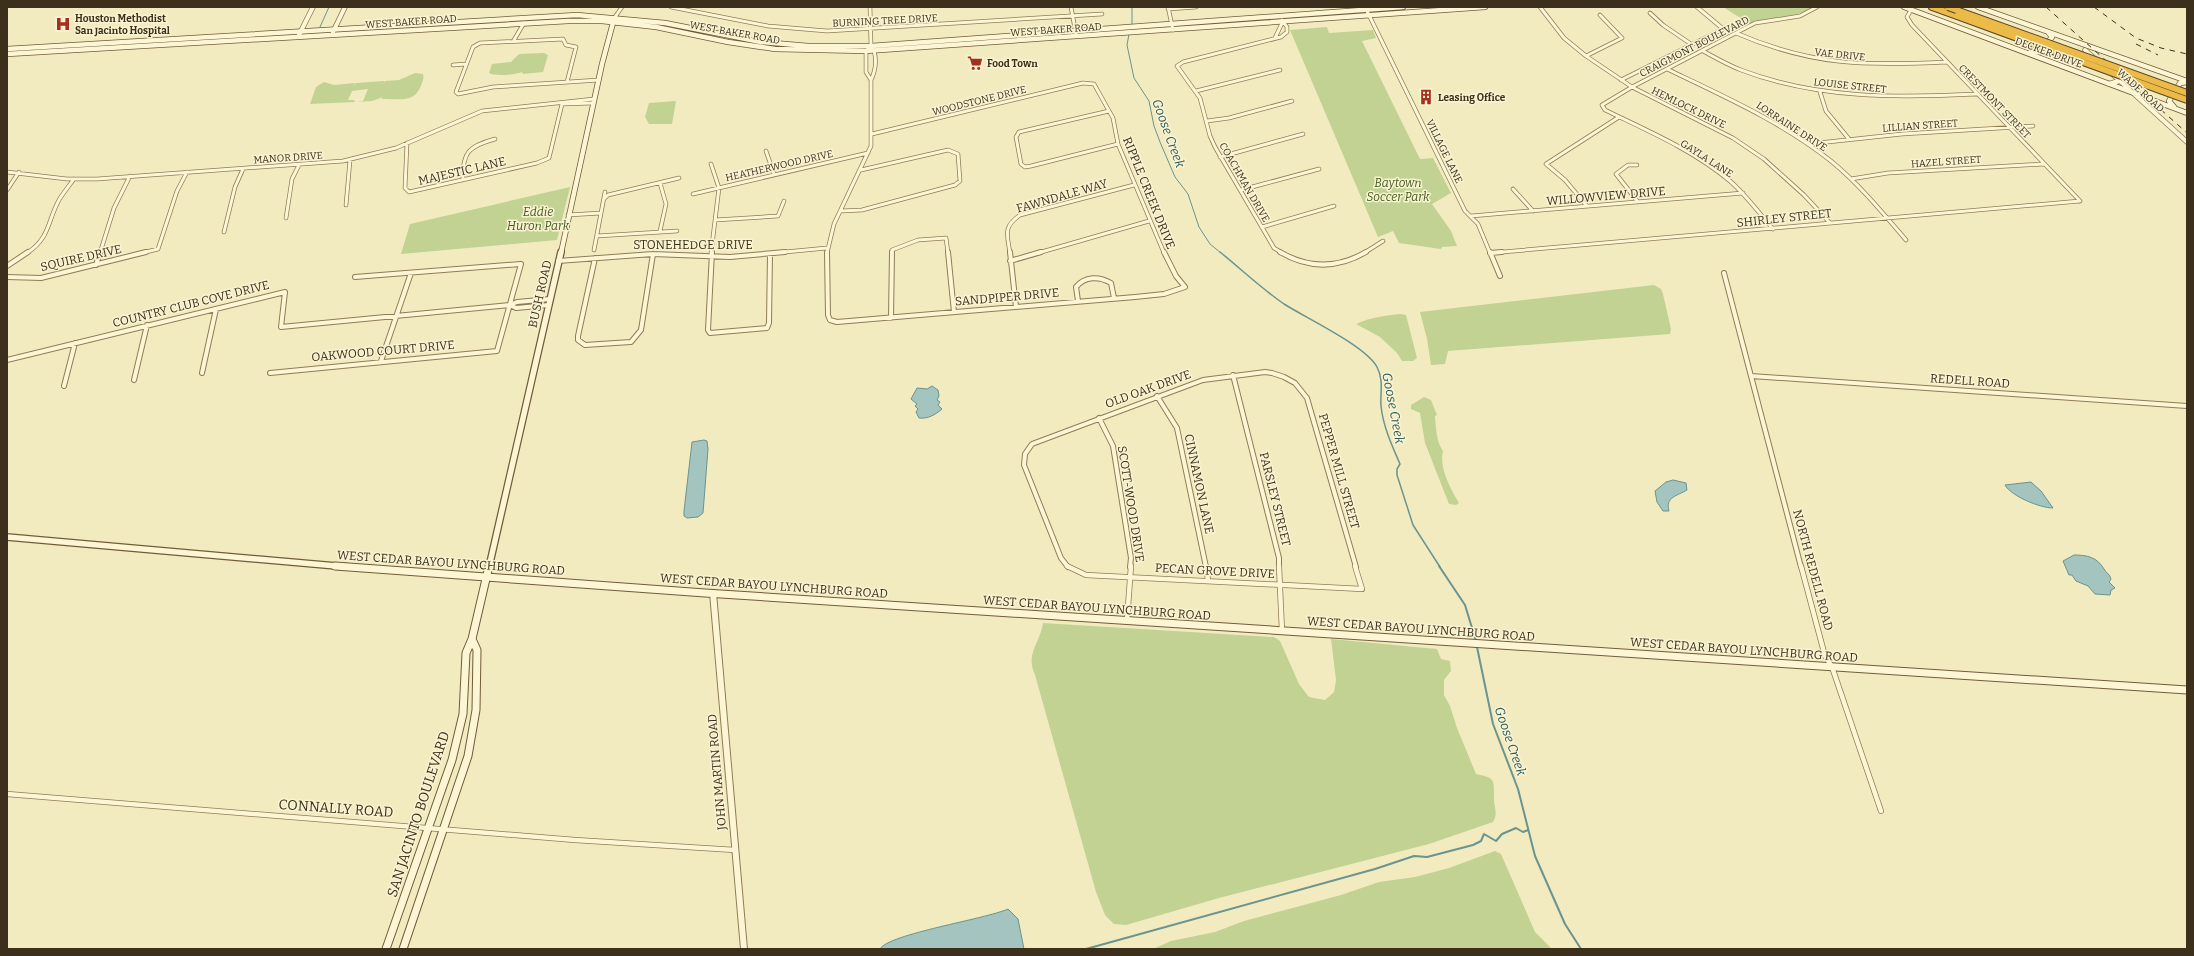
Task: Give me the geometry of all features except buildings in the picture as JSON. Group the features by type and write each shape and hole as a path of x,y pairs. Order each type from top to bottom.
{"highway":[{"name":"DECKER DRIVE","path":"1932,7 2187,100"},
{"name":"DECKER DRIVE","path":"1948,7 2187,93"}],"main road":[{"name":"WEST BAKER ROAD","path":"7,54 432,28 614,19 775,49 875,51 1121,28 1403,7"},
{"name":"WEST BAKER ROAD","path":"7,49 577,15 677,24 743,39 779,44 836,47 1077,37 1449,8 1485,7"},
{"name":"DECKER DRIVE","path":"1904,7 2187,113"},
{"name":"DECKER DRIVE","path":"1978,7 2187,82"},
{"path":"524,23 526,18"},
{"name":"BUSH ROAD","path":"486,576 519,443 568,216 614,19"},
{"path":"432,28 434,23"},
{"path":"698,35 702,30"},
{"path":"2025,53 2040,52 2052,38 2047,32"},
{"path":"2064,38 2085,50 2092,48"},
{"path":"156,46 160,40"},
{"path":"90,50 95,44"},
{"path":"775,49 779,44"},
{"path":"61,51 66,45"},
{"path":"25,53 27,48"},
{"path":"2108,84 2119,81"},
{"path":"2178,109 2169,101 2180,83 2187,82"},
{"path":"2144,103 2143,99 2149,98"},
{"name":"WEST CEDAR BAYOU LYNCHBURG ROAD","path":"7,537 262,562 2187,690"},
{"name":"SAN JACINTO BOULEVARD","path":"386,949 452,760 462,722 466,653 472,639 486,576"},
{"name":"SAN JACINTO BOULEVARD","path":"403,949 468,756 476,710 477,650 472,639"}],"street":[{"path":"298,36 313,7"},
{"path":"332,35 345,7"},
{"path":"614,19 622,7"},
{"name":"BURNING TREE DRIVE","path":"671,7 780,28 820,31 870,30 1102,14"},
{"path":"870,7 870,46 866,51 866,72 871,80"},
{"path":"1071,7 1077,37"},
{"path":"1173,30 1168,8 1196,7"},
{"name":"HEMLOCK DRIVE","path":"1540,7 1564,38 1586,56 1621,80 1733,138 1764,159 1804,195 1830,223"},
{"path":"1621,80 1722,28 1697,7"},
{"name":"CRAIGMONT BOULEVARD","path":"1619,118 1605,110 1602,105 1667,68 1703,51 1755,23 1800,16 1818,7"},
{"name":"VILLAGE LANE","path":"1366,9 1465,211 1478,224 1500,276"},
{"name":"CRESTMONT STREET","path":"1911,10 1907,17 1909,21 2080,201"},
{"path":"1650,13 1663,25 1691,44"},
{"path":"1586,56 1622,38 1600,15"},
{"path":"1275,39 1281,37 1287,32 1287,24 1283,21 1281,16"},
{"path":"1275,39 1283,21"},
{"path":"514,40 524,23"},
{"name":"VAE DRIVE","path":"1736,34 1785,53 1838,64 1893,65 1947,62"},
{"path":"567,82 576,48 566,45 563,39 559,38 514,40 475,44 456,92 458,94 493,87 599,80"},
{"name":"COACHMAN DRIVE","path":"1275,39 1178,64 1178,68 1196,91 1210,136 1220,157 1274,248 1287,257 1306,263 1327,265 1347,262 1383,241"},
{"path":"827,248 834,224 868,153 872,134 871,80 875,71 875,51 870,46"},
{"name":"WADE ROAD","path":"2085,50 2187,142"},
{"name":"LOUISE STREET","path":"1703,51 1740,70 1773,81 1820,92 1861,97 1892,98 1977,94"},
{"path":"453,65 466,64"},
{"name":"LORRAINE DRIVE","path":"1667,68 1753,110 1809,144 1851,178 1906,240"},
{"path":"1196,91 1280,70"},
{"name":"WOODSTONE DRIVE","path":"872,134 1090,83"},
{"name":"RIPPLE CREEK DRIVE","path":"1090,83 1096,88 1109,111 1118,144 1134,185 1169,264 1185,287"},
{"path":"1820,92 1826,111 1848,138"},
{"name":"MANOR DRIVE","path":"7,172 19,172 74,179 243,169 350,160 378,154 407,143 469,115 482,111 562,104 567,105 594,101"},
{"path":"1206,120 1230,118 1292,102"},
{"name":"MAJESTIC LANE","path":"407,143 405,188 409,192 546,160 549,158 562,104"},
{"path":"1109,111 1019,132 1016,136 1021,164 1025,167 1031,166 1118,144"},
{"path":"1586,205 1565,180 1546,164 1619,118"},
{"name":"GAYLA LANE","path":"1619,118 1688,153 1729,181 1743,193 1773,229"},
{"name":"LILLIAN STREET","path":"1809,144 1848,138 2033,126"},
{"path":"1220,157 1303,134"},
{"path":"463,180 462,162 464,155 474,146 495,139"},
{"path":"841,211 862,210 955,185 960,181 958,154 954,151 948,150 861,170"},
{"path":"766,151 774,174"},
{"name":"HEATHERWOOD DRIVE","path":"693,194 868,153"},
{"path":"346,205 350,160"},
{"path":"711,164 719,188 711,256 708,330 714,334 767,328 769,324 770,254"},
{"name":"HAZEL STREET","path":"1851,178 1888,173 2044,164"},
{"path":"286,218 292,179 299,165"},
{"path":"1637,165 1628,165 1616,174 1638,202"},
{"path":"224,232 235,187 243,169"},
{"path":"1240,190 1319,169"},
{"path":"7,190 19,172"},
{"name":"SQUIRE DRIVE","path":"7,277 14,279 41,278 158,249 177,191 187,172"},
{"path":"96,265 113,209 130,176"},
{"path":"604,199 608,195 680,178"},
{"path":"7,266 37,246 45,236 59,200 74,179"},
{"path":"660,183 666,204 660,231"},
{"name":"FAWNDALE WAY","path":"1016,307 1007,230 1014,218 1134,185"},
{"path":"1513,189 1533,211"},
{"path":"594,250 598,236 605,192"},
{"name":"WILLOWVIEW DRIVE","path":"1471,216 1586,205 1743,193"},
{"path":"715,220 778,216 784,201"},
{"name":"SHIRLEY STREET","path":"1490,253 2080,201"},
{"path":"1262,227 1334,206"},
{"path":"568,216 601,213"},
{"path":"1010,261 1150,221"},
{"path":"598,236 677,231"},
{"path":"891,318 892,250 899,245 930,238 946,238 954,312"},
{"name":"STONEHEDGE DRIVE","path":"558,261 653,254 711,256 770,254 827,248"},
{"name":"SANDPIPER DRIVE","path":"827,248 828,315 830,320 838,322 1176,292 1185,287"},
{"path":"595,258 578,336 578,340 585,345 631,342 638,337 641,330 653,254"},
{"path":"355,277 521,264 510,306"},
{"path":"381,361 411,273"},
{"name":"NORTH REDELL ROAD","path":"1724,273 1825,656 1832,667 1880,811"},
{"path":"1078,301 1076,288 1078,284 1090,278 1097,277 1111,283 1114,298"},
{"name":"COUNTRY CLUB COVE DRIVE","path":"7,360 285,292 281,327 510,306 516,308 549,306"},
{"name":"COUNTRY CLUB COVE DRIVE","path":"510,306 517,302 550,299"},
{"name":"OAKWOOD COURT DRIVE","path":"270,372 497,351 510,306"},
{"path":"202,373 216,309"},
{"path":"134,380 147,325"},
{"path":"64,386 75,343"},
{"name":"OLD OAK DRIVE","path":"1069,568 1061,558 1024,465 1025,452 1032,444 1203,380 1234,375 1276,373"},
{"name":"PEPPER MILL STREET","path":"1276,373 1297,384 1307,398 1362,589"},
{"name":"PARSLEY STREET","path":"1234,375 1278,558 1282,631"},
{"name":"REDELL ROAD","path":"1751,376 2187,406"},
{"name":"CINNAMON LANE","path":"1157,396 1177,428 1204,552 1208,580"},
{"name":"SCOTT-WOOD DRIVE","path":"1099,418 1113,446 1131,558 1128,620"},
{"name":"PECAN GROVE DRIVE","path":"1069,568 1086,575 1362,589"},
{"name":"JOHN MARTIN ROAD","path":"713,592 716,644 744,949"},
{"name":"CONNALLY ROAD","path":"7,794 583,840 735,850"}],"green space":[{"path":"1723,7 1812,7 1807,11 1800,13 1750,24"},
{"name":"Baytown Soccer Park","path":"1327,27 1329,33 1373,30 1376,38 1362,41 1420,159 1433,158 1451,193 1432,204 1451,231 1457,246 1442,247 1441,249 1399,243 1393,231 1378,237 1290,30"},
{"path":"544,53 548,55 543,72 523,74 522,72 501,75 489,73 492,64 511,62 519,54"},
{"path":"415,73 423,74 422,83 415,95 406,99 381,99 383,97 372,101 356,102 363,101 368,89 352,91 348,100 354,100 355,102 310,104 316,87 324,82 334,85 355,83 353,87 356,83 384,81 384,83 385,81 399,80"},
{"path":"676,101 672,124 649,124 645,117 649,103"},
{"name":"Eddie Huron Park","path":"570,187 557,240 401,254 410,224"},
{"path":"1654,285 1661,289 1663,294 1671,329 1670,334 1448,351 1445,364 1431,365 1427,339 1420,312"},
{"path":"1401,314 1406,315 1417,358 1413,361 1402,361 1397,353 1380,337 1356,324 1378,317"},
{"path":"1424,397 1431,400 1437,415 1435,416 1436,430 1439,443 1443,451 1442,458 1444,471 1459,503 1456,505 1449,504 1425,443 1420,413 1411,409 1411,405"},
{"path":"1043,623 1274,637 1280,641 1299,684 1309,697 1325,700 1334,692 1336,680 1331,639 1437,649 1441,659 1450,661 1451,671 1444,680 1444,695 1450,706 1457,728 1476,774 1492,780 1494,786 1495,818 1493,822 1429,844 1219,898 1126,925 1114,924 1105,915 1096,892 1032,667 1032,654"},
{"path":"1495,851 1501,854 1535,932 1552,949 1153,949 1171,941 1215,932 1244,921 1341,895 1379,882 1415,877 1449,868"}],"water":[{"path":"932,386 938,390 939,396 937,400 940,402 938,405 942,409 931,416 919,418 916,412 918,409 915,406 917,404 911,399 917,388 927,389"},
{"path":"707,441 708,449 703,513 698,517 687,518 684,516 684,511 692,442"},
{"path":"1673,480 1686,483 1687,490 1670,500 1668,506 1669,511 1663,511 1657,502 1655,491 1666,482"},
{"path":"2031,482 2041,491 2053,508 2026,501 2013,493 2005,485"},
{"path":"2074,555 2095,559 2101,565 2111,579 2109,582 2115,588 2111,590 2110,595 2095,594 2088,586 2076,581 2072,575 2069,575 2063,561"},
{"path":"1008,909 1018,919 1024,949 880,949 887,943 918,932"}],"waterway":[{"path":"320,27 329,7"},
{"name":"Goose Creek","path":"1132,7 1132,26"},
{"name":"Goose Creek","path":"1129,34 1127,45 1134,78 1149,101 1154,126 1160,142 1175,177 1188,194 1199,227 1210,244 1221,253"},
{"name":"Goose Creek","path":"1220,252 1284,304 1335,333 1361,350 1377,367 1381,382 1381,406 1384,421 1400,464 1397,469 1397,475 1413,525 1440,567"},
{"name":"Goose Creek","path":"1439,566 1465,605 1476,641"},
{"name":"Goose Creek","path":"1477,647 1493,724 1518,789 1535,856 1565,924 1581,949"},
{"path":"1086,949 1375,869 1414,856 1427,857 1473,845 1481,841 1484,834 1496,841 1502,834 1516,828 1523,832 1528,830"}],"railway":[{"path":"2046,7 2187,133"},
{"path":"2094,7 2136,38 2161,48 2187,54"},
{"path":"2136,44 2158,55"}],"place":[{"name":"Houston Methodist San Jacinto Hospital","path":"63,24"},
{"name":"Food Town","path":"975,63"},
{"name":"Leasing Office","path":"1426,97"}]}
